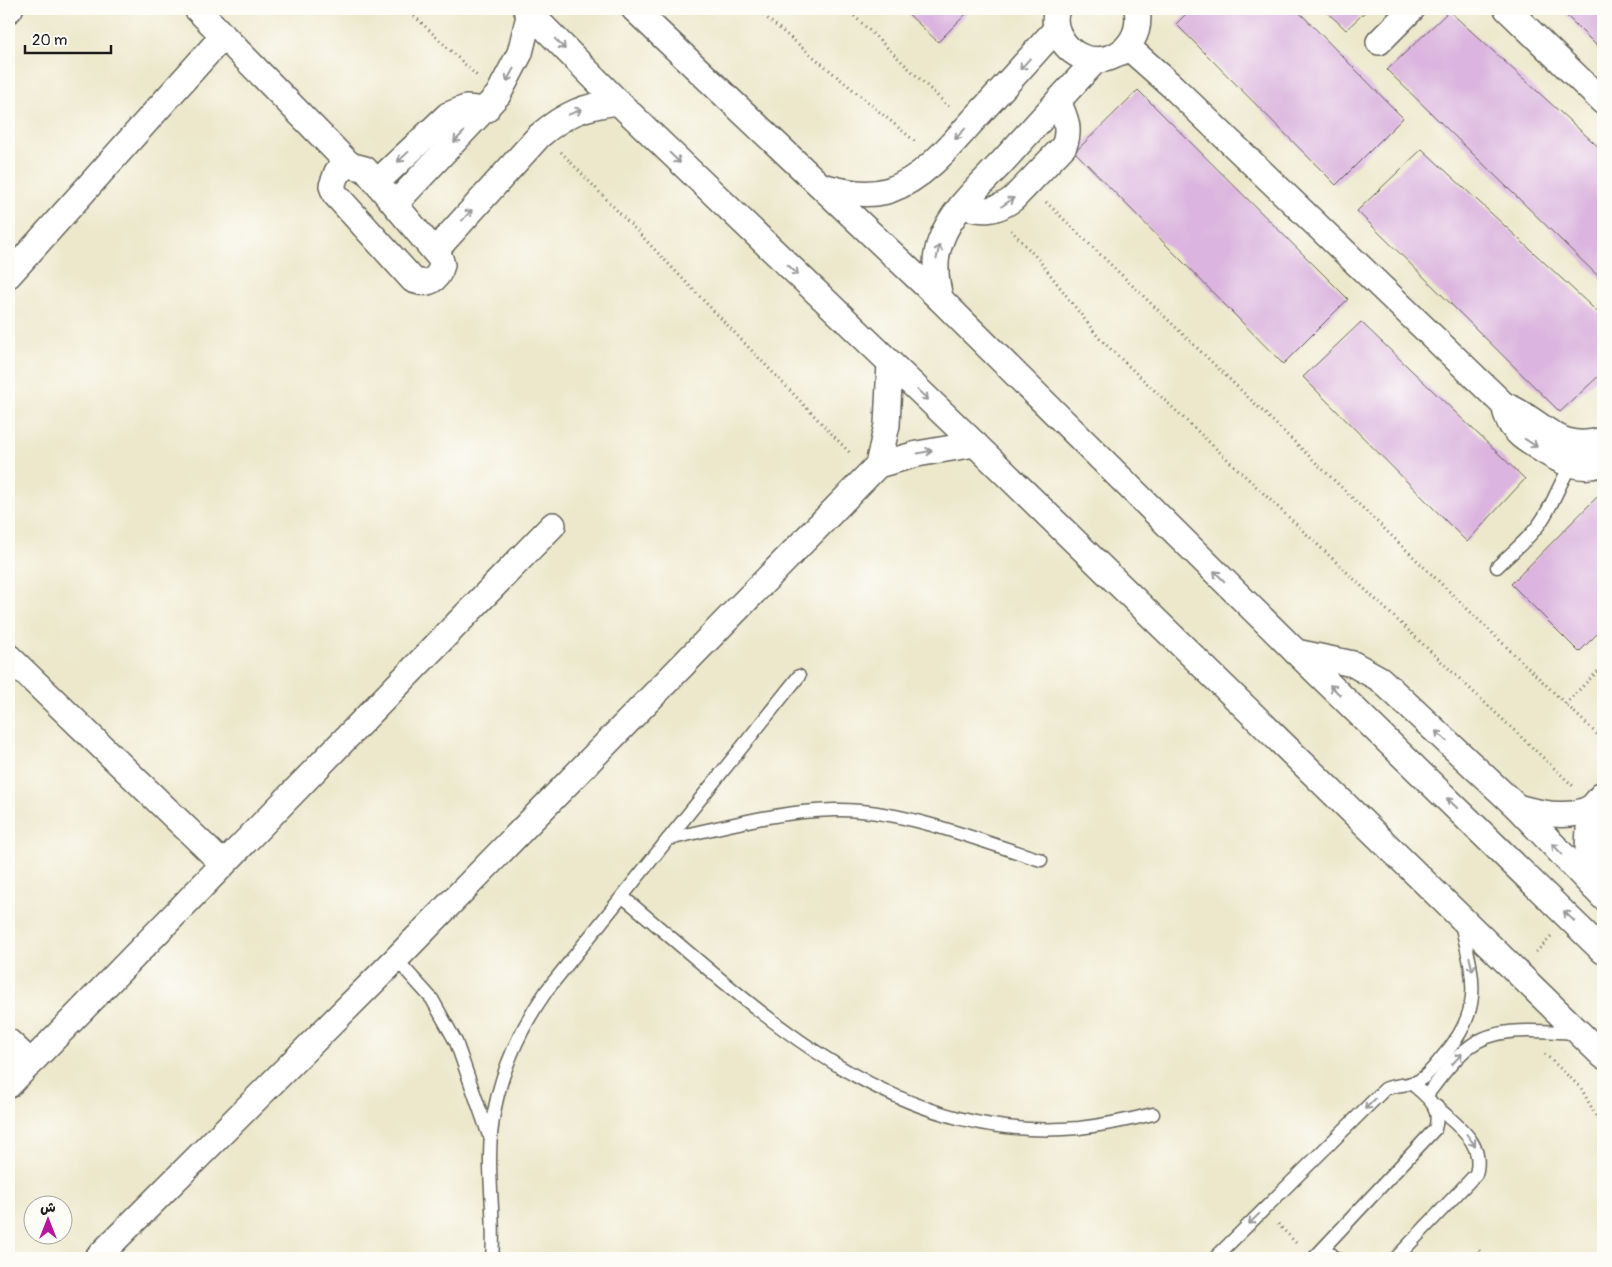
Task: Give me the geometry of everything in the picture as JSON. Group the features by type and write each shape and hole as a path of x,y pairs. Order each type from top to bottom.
{"street":[{"path":"197,9 350,165 365,169 395,204 435,252 442,265 440,273 428,283 413,280 335,194 332,186 337,172 350,165"},
{"path":"634,9 941,300 1296,652 1603,951"},
{"path":"1056,19 1064,45 1079,56 1096,60 1113,57 1128,47 1136,34 1139,18 1137,9"},
{"path":"1379,42 1412,9"},
{"path":"1507,9 1603,102"},
{"path":"395,204 492,102 520,53 528,11"},
{"path":"528,11 618,102 975,444 1603,1056"},
{"path":"822,186 844,192 866,194 888,190 909,182 936,159 968,126 1056,19"},
{"path":"9,275 224,36"},
{"path":"1128,47 1172,86 1504,405 1527,415 1552,436 1568,442 1584,443 1603,440"},
{"path":"941,300 936,280 936,260 941,240 963,206 1096,60"},
{"path":"963,206 981,212 992,211 1013,199 1064,146 1068,136 1068,126 1058,101"},
{"path":"376,182 448,115 466,108 492,102"},
{"path":"435,252 542,133 575,111 596,105 618,102"},
{"path":"875,470 888,418 890,364"},
{"path":"1504,405 1507,417 1513,428 1522,437 1557,460 1571,465 1585,466 1603,462"},
{"path":"96,1258 396,959 875,470 926,452 975,444"},
{"path":"9,1085 553,525"},
{"path":"1296,652 1353,664 1380,680 1517,807 1598,892"},
{"path":"9,657 224,864"},
{"path":"1517,807 1553,814 1572,813 1595,802"},
{"path":"1595,802 1588,848 1598,892"},
{"path":"9,1042 31,1063"}],"lane":[{"path":"1497,567 1540,524 1552,503 1559,484 1571,465"},
{"path":"492,1258 492,1113 513,1048 523,1028 547,990 798,676"},
{"path":"668,839 797,812 844,810 872,812 910,819 1041,860"},
{"path":"623,897 796,1040 850,1074 908,1102 970,1121 1040,1129 1079,1128 1116,1123 1154,1114"},
{"path":"1215,1258 1385,1089 1421,1079 1451,1047 1467,1019 1473,999 1474,978 1460,917"},
{"path":"396,959 432,999 456,1042 491,1142"},
{"path":"1426,1096 1469,1046 1486,1037 1508,1032 1581,1033"},
{"path":"1396,1258 1476,1174 1479,1157 1471,1138 1411,1083"},
{"path":"1309,1255 1324,1248 1432,1135 1438,1116 1436,1106"},
{"path":"1324,1248 1336,1258"}],"path":[{"path":"407,9 492,102"},
{"path":"756,9 936,159"},
{"path":"847,9 968,126"},
{"path":"542,133 875,470"},
{"path":"1028,185 1603,740"},
{"path":"992,211 1039,260 1098,338 1595,802"},
{"path":"1565,704 1603,666"},
{"path":"1516,971 1570,918"},
{"path":"1541,1052 1548,1055 1581,1088 1603,1129"},
{"path":"1265,1208 1309,1255"},
{"path":"1480,1250 1482,1258"}],"building":[{"path":"903,9 971,9 938,42"},
{"path":"1191,9 1296,9 1403,118 1336,185 1176,24"},
{"path":"1324,9 1368,9 1346,30"},
{"path":"1560,9 1603,9 1603,52"},
{"path":"1449,11 1603,151 1603,281 1387,70"},
{"path":"1138,90 1348,299 1283,364 1075,152"},
{"path":"1422,149 1603,317 1603,372 1560,412 1357,211"},
{"path":"1361,322 1525,479 1467,542 1303,377"},
{"path":"1603,491 1603,628 1579,652 1511,584"}]}
